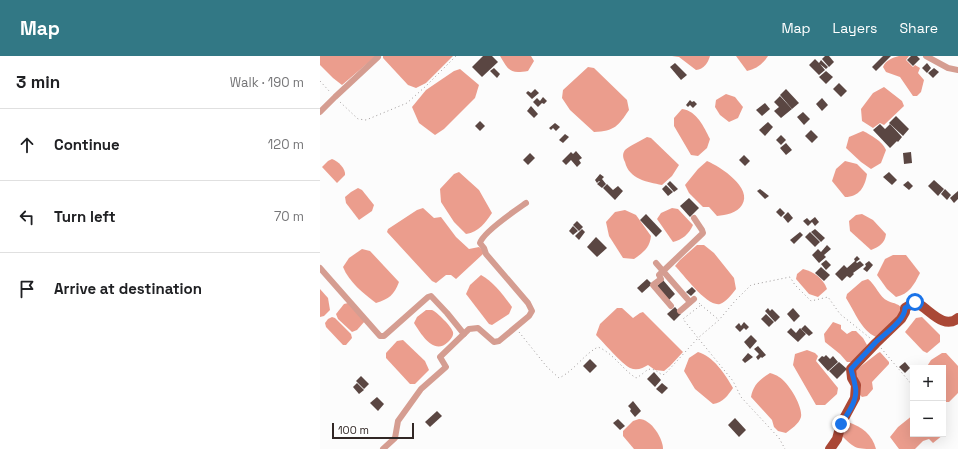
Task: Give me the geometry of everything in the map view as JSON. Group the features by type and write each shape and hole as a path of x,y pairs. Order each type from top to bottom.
{"main road":[{"path":"830,449 838,439 841,424 855,398 856,385 852,378 851,369 901,319 905,312 905,308 915,302 922,304 939,319 948,323 955,321 958,318"}],"street":[{"path":"926,56 948,68 958,70"},
{"path":"320,112 378,57"},
{"path":"383,449 395,438 398,422 421,389 446,367 440,356 469,330 478,328 494,342 499,341 528,316 532,310 528,303 486,254 480,243 481,239 498,224 526,203"},
{"path":"672,306 654,285 661,278 659,275 663,270 703,233 694,218"},
{"path":"656,263 692,300 680,311"},
{"path":"320,268 380,336 384,336 431,296 447,312 464,334"}],"path":[{"path":"320,81 358,119 366,120 407,103 456,56"},
{"path":"515,327 547,367 559,378 565,375 590,351 598,347 605,350 629,374 636,378 646,370 652,369 662,375 665,374 698,338 719,320 734,301 751,285 790,277 795,285 811,301 828,297 840,314 876,343 910,383"},
{"path":"692,300 719,320"},
{"path":"700,305 683,319 733,381 741,398 779,438 785,449"}],"shaded area":[{"path":"320,56 376,56 342,85 320,65"},
{"path":"383,56 453,56 426,83 416,88 408,85 383,58"},
{"path":"500,56 531,56 534,61 528,71 514,72 508,68"},
{"path":"672,56 710,56 705,65 696,70 679,57"},
{"path":"736,56 768,56 759,66 747,71"},
{"path":"899,56 909,56 906,60 913,67 915,65 920,68 918,73 924,80 921,92 917,96 913,96 900,77 886,72 883,67 888,61"},
{"path":"588,67 594,68 627,100 629,110 619,124 611,129 594,132 570,110 562,98 563,90"},
{"path":"460,69 479,85 475,98 444,129 435,135 419,123 412,107 426,90 454,71"},
{"path":"884,87 902,101 904,106 884,125 880,123 873,128 862,121 861,109 873,93"},
{"path":"726,94 735,97 743,107 738,118 729,122 720,115 715,107 716,100"},
{"path":"682,109 687,110 696,116 710,139 707,148 698,156 691,155 674,126 674,118"},
{"path":"863,131 873,136 886,150 881,163 871,169 846,148 849,137"},
{"path":"647,137 651,138 679,165 672,176 662,185 639,179 627,168 624,159 623,154 625,150"},
{"path":"332,159 341,166 345,173 345,175 337,183 322,167"},
{"path":"707,161 720,168 734,179 743,192 744,198 742,205 734,212 717,216 709,207 703,207 689,193 685,185 698,169"},
{"path":"845,161 857,164 867,174 863,187 858,193 850,197 845,197 832,181 836,169"},
{"path":"459,172 479,190 492,213 484,224 478,229 466,234 454,222 441,202 440,189 454,174"},
{"path":"358,188 362,190 374,205 372,211 359,220 346,203 345,197"},
{"path":"423,208 434,218 441,217 456,237 469,249 479,247 483,250 483,254 456,279 451,275 446,275 436,283 432,281 387,232 388,229 417,210"},
{"path":"672,208 678,209 693,225 685,236 673,242 657,219 661,213"},
{"path":"625,210 636,215 651,236 646,249 634,259 623,258 609,236 606,222 615,212"},
{"path":"862,214 873,220 886,234 884,240 877,248 871,250 850,231 849,221 856,215"},
{"path":"697,245 704,245 714,253 734,278 736,289 727,300 720,304 715,304 702,296 675,266"},
{"path":"362,249 370,251 399,282 390,296 376,303 361,291 349,278 343,267 349,258"},
{"path":"893,255 906,255 920,273 908,291 901,296 896,297 887,289 877,275 885,259"},
{"path":"803,269 818,276 825,285 827,289 818,297 809,294 796,279 797,274"},
{"path":"481,275 494,285 512,307 509,314 492,325 489,324 466,294 470,285"},
{"path":"868,279 882,297 899,305 903,311 876,337 862,325 846,298 847,294 862,281"},
{"path":"320,289 328,298 330,310 324,316 320,317"},
{"path":"348,303 365,321 357,330 352,332 338,319 336,314 344,304"},
{"path":"617,308 622,308 633,318 643,312 683,352 664,371 655,370 648,365 637,369 627,366 596,335 600,324"},
{"path":"426,310 434,311 452,330 452,338 443,346 433,345 428,342 414,323 417,317"},
{"path":"332,317 335,318 351,334 352,338 346,345 343,345 326,327 325,323"},
{"path":"922,317 940,335 940,342 927,353 923,351 905,332 916,318"},
{"path":"833,322 841,325 841,329 847,334 852,331 856,331 867,345 852,362 847,362 840,354 825,342 824,334"},
{"path":"403,340 425,361 429,370 415,384 410,384 386,358 386,353 397,341"},
{"path":"807,350 818,356 816,361 838,388 837,394 825,405 816,405 793,365 795,354"},
{"path":"698,352 709,357 714,362 727,377 733,388 720,402 713,404 695,389 684,371 689,358"},
{"path":"880,352 889,364 872,382 873,389 867,396 862,397 858,393 855,376 856,370"},
{"path":"942,353 946,353 958,366 958,393 949,402 946,402 946,365 928,365 931,360"},
{"path":"770,373 778,376 787,384 800,407 801,417 799,422 786,433 778,431 774,427 772,420 751,397 753,389"},
{"path":"910,417 910,437 940,437 933,443 929,439 923,441 915,449 899,449 890,437 898,427"},
{"path":"639,419 648,422 656,430 661,440 663,449 634,449 623,436 623,431 633,421"},
{"path":"848,422 858,426 866,432 872,439 876,449 856,447 846,440 842,436 845,425"}],"building":[{"path":"483,56 492,56 498,62 482,77 472,67"},
{"path":"825,56 829,56 834,62 829,67 822,59"},
{"path":"883,56 891,56 876,71 872,67"},
{"path":"911,56 917,56 920,59 913,66 907,60"},
{"path":"815,59 819,63 821,60 828,67 826,69 820,64 825,70 819,75 809,65"},
{"path":"675,63 687,75 681,80 670,67"},
{"path":"927,63 931,68 927,73 922,68"},
{"path":"494,68 500,74 497,78 490,71"},
{"path":"934,68 939,72 933,78 928,73"},
{"path":"826,71 833,77 826,84 819,77"},
{"path":"839,83 847,91 841,97 833,89"},
{"path":"535,89 539,93 532,99 526,93 528,91 531,93"},
{"path":"786,89 799,103 792,109 780,95"},
{"path":"780,96 792,109 781,118 774,111 779,107 774,102"},
{"path":"543,97 547,101 538,107 533,102 537,98 540,101"},
{"path":"822,98 828,105 822,111 816,104"},
{"path":"690,100 697,104 693,108 690,105 688,107 686,105"},
{"path":"765,103 770,109 762,116 756,110"},
{"path":"531,106 538,114 534,118 527,111"},
{"path":"803,112 810,119 804,125 797,117"},
{"path":"896,116 909,129 903,136 889,123"},
{"path":"480,121 485,126 480,131 475,126"},
{"path":"768,122 773,127 765,136 759,130"},
{"path":"555,123 560,127 556,131 553,128 551,130 549,128"},
{"path":"880,124 885,129 890,124 902,137 890,148 873,130"},
{"path":"811,130 818,137 812,143 805,136"},
{"path":"565,134 569,137 563,143 559,140"},
{"path":"781,135 786,140 781,145 776,140"},
{"path":"786,143 792,150 786,155 780,148"},
{"path":"576,151 582,158 579,160 581,163 577,167 571,160 566,165 562,161 571,152 573,154"},
{"path":"911,152 912,163 904,164 903,153"},
{"path":"530,153 535,158 528,165 523,160"},
{"path":"744,155 750,161 745,166 739,160"},
{"path":"889,172 897,180 892,185 883,177"},
{"path":"600,174 604,177 602,179 606,184 602,188 597,184 600,181 597,183 595,180"},
{"path":"934,180 944,189 938,196 928,186"},
{"path":"670,181 678,189 674,192 667,184"},
{"path":"908,181 913,186 909,190 903,185"},
{"path":"607,184 613,190 618,186 623,191 615,200 603,188"},
{"path":"666,185 673,192 668,196 662,189"},
{"path":"760,189 769,196 765,199 757,191"},
{"path":"945,189 951,195 947,200 941,194"},
{"path":"958,191 958,199 954,203 950,198"},
{"path":"689,198 699,208 690,217 680,206"},
{"path":"780,208 785,213 781,217 776,212"},
{"path":"788,212 793,218 788,223 783,217"},
{"path":"646,214 662,231 656,237 640,220"},
{"path":"815,217 819,222 815,226 812,222 808,226 803,221 807,218 810,221"},
{"path":"577,221 583,227 579,231 573,225"},
{"path":"573,226 578,231 573,235 569,231"},
{"path":"582,229 585,232 579,240 575,236"},
{"path":"815,229 825,238 821,242 811,232"},
{"path":"800,232 803,235 794,244 790,240"},
{"path":"810,232 820,242 815,247 805,237"},
{"path":"596,237 607,248 597,257 587,247"},
{"path":"827,245 831,249 824,255 826,257 819,263 812,255 818,249 821,252"},
{"path":"857,256 860,259 856,262 857,263 860,261 864,265 853,273 854,274 850,278 847,276 842,281 835,274 844,265 847,268 855,261 854,259"},
{"path":"826,260 831,265 826,270 821,264"},
{"path":"869,261 873,265 867,272 863,269 866,266 865,264"},
{"path":"821,267 830,275 824,281 815,273"},
{"path":"647,279 652,284 642,293 637,288"},
{"path":"663,280 675,294 669,300 656,287"},
{"path":"692,287 696,291 691,296 686,292"},
{"path":"675,307 681,314 674,321 667,314"},
{"path":"768,308 770,311 772,309 780,317 775,322 765,311"},
{"path":"793,308 800,316 794,322 787,314"},
{"path":"766,314 774,322 769,327 761,319"},
{"path":"744,322 749,327 746,330 744,328 740,332 735,327 739,323 741,326"},
{"path":"805,325 813,333 809,336 801,329"},
{"path":"791,328 796,333 800,328 806,334 798,342 787,332"},
{"path":"751,335 757,341 750,349 744,342"},
{"path":"758,346 766,355 758,360 756,357 759,354 754,349"},
{"path":"748,353 753,357 745,363 742,360"},
{"path":"826,355 830,359 833,356 838,362 828,371 818,360 822,356 824,357"},
{"path":"590,359 597,366 590,373 583,366"},
{"path":"839,362 847,369 837,379 829,371"},
{"path":"905,362 910,368 905,373 899,367"},
{"path":"654,372 661,380 655,387 647,379"},
{"path":"361,376 369,384 364,389 356,381"},
{"path":"357,383 364,390 359,394 353,387"},
{"path":"662,383 668,388 662,394 656,389"},
{"path":"377,397 384,404 378,411 370,403"},
{"path":"633,401 641,411 635,417 628,406"},
{"path":"437,411 442,416 430,427 425,422"},
{"path":"735,418 746,430 739,437 728,425"},
{"path":"618,419 625,426 620,430 613,423"}],"route":[{"path":"841,424 855,398 856,385 852,378 851,369 901,319 905,312 905,308 915,302"}]}
